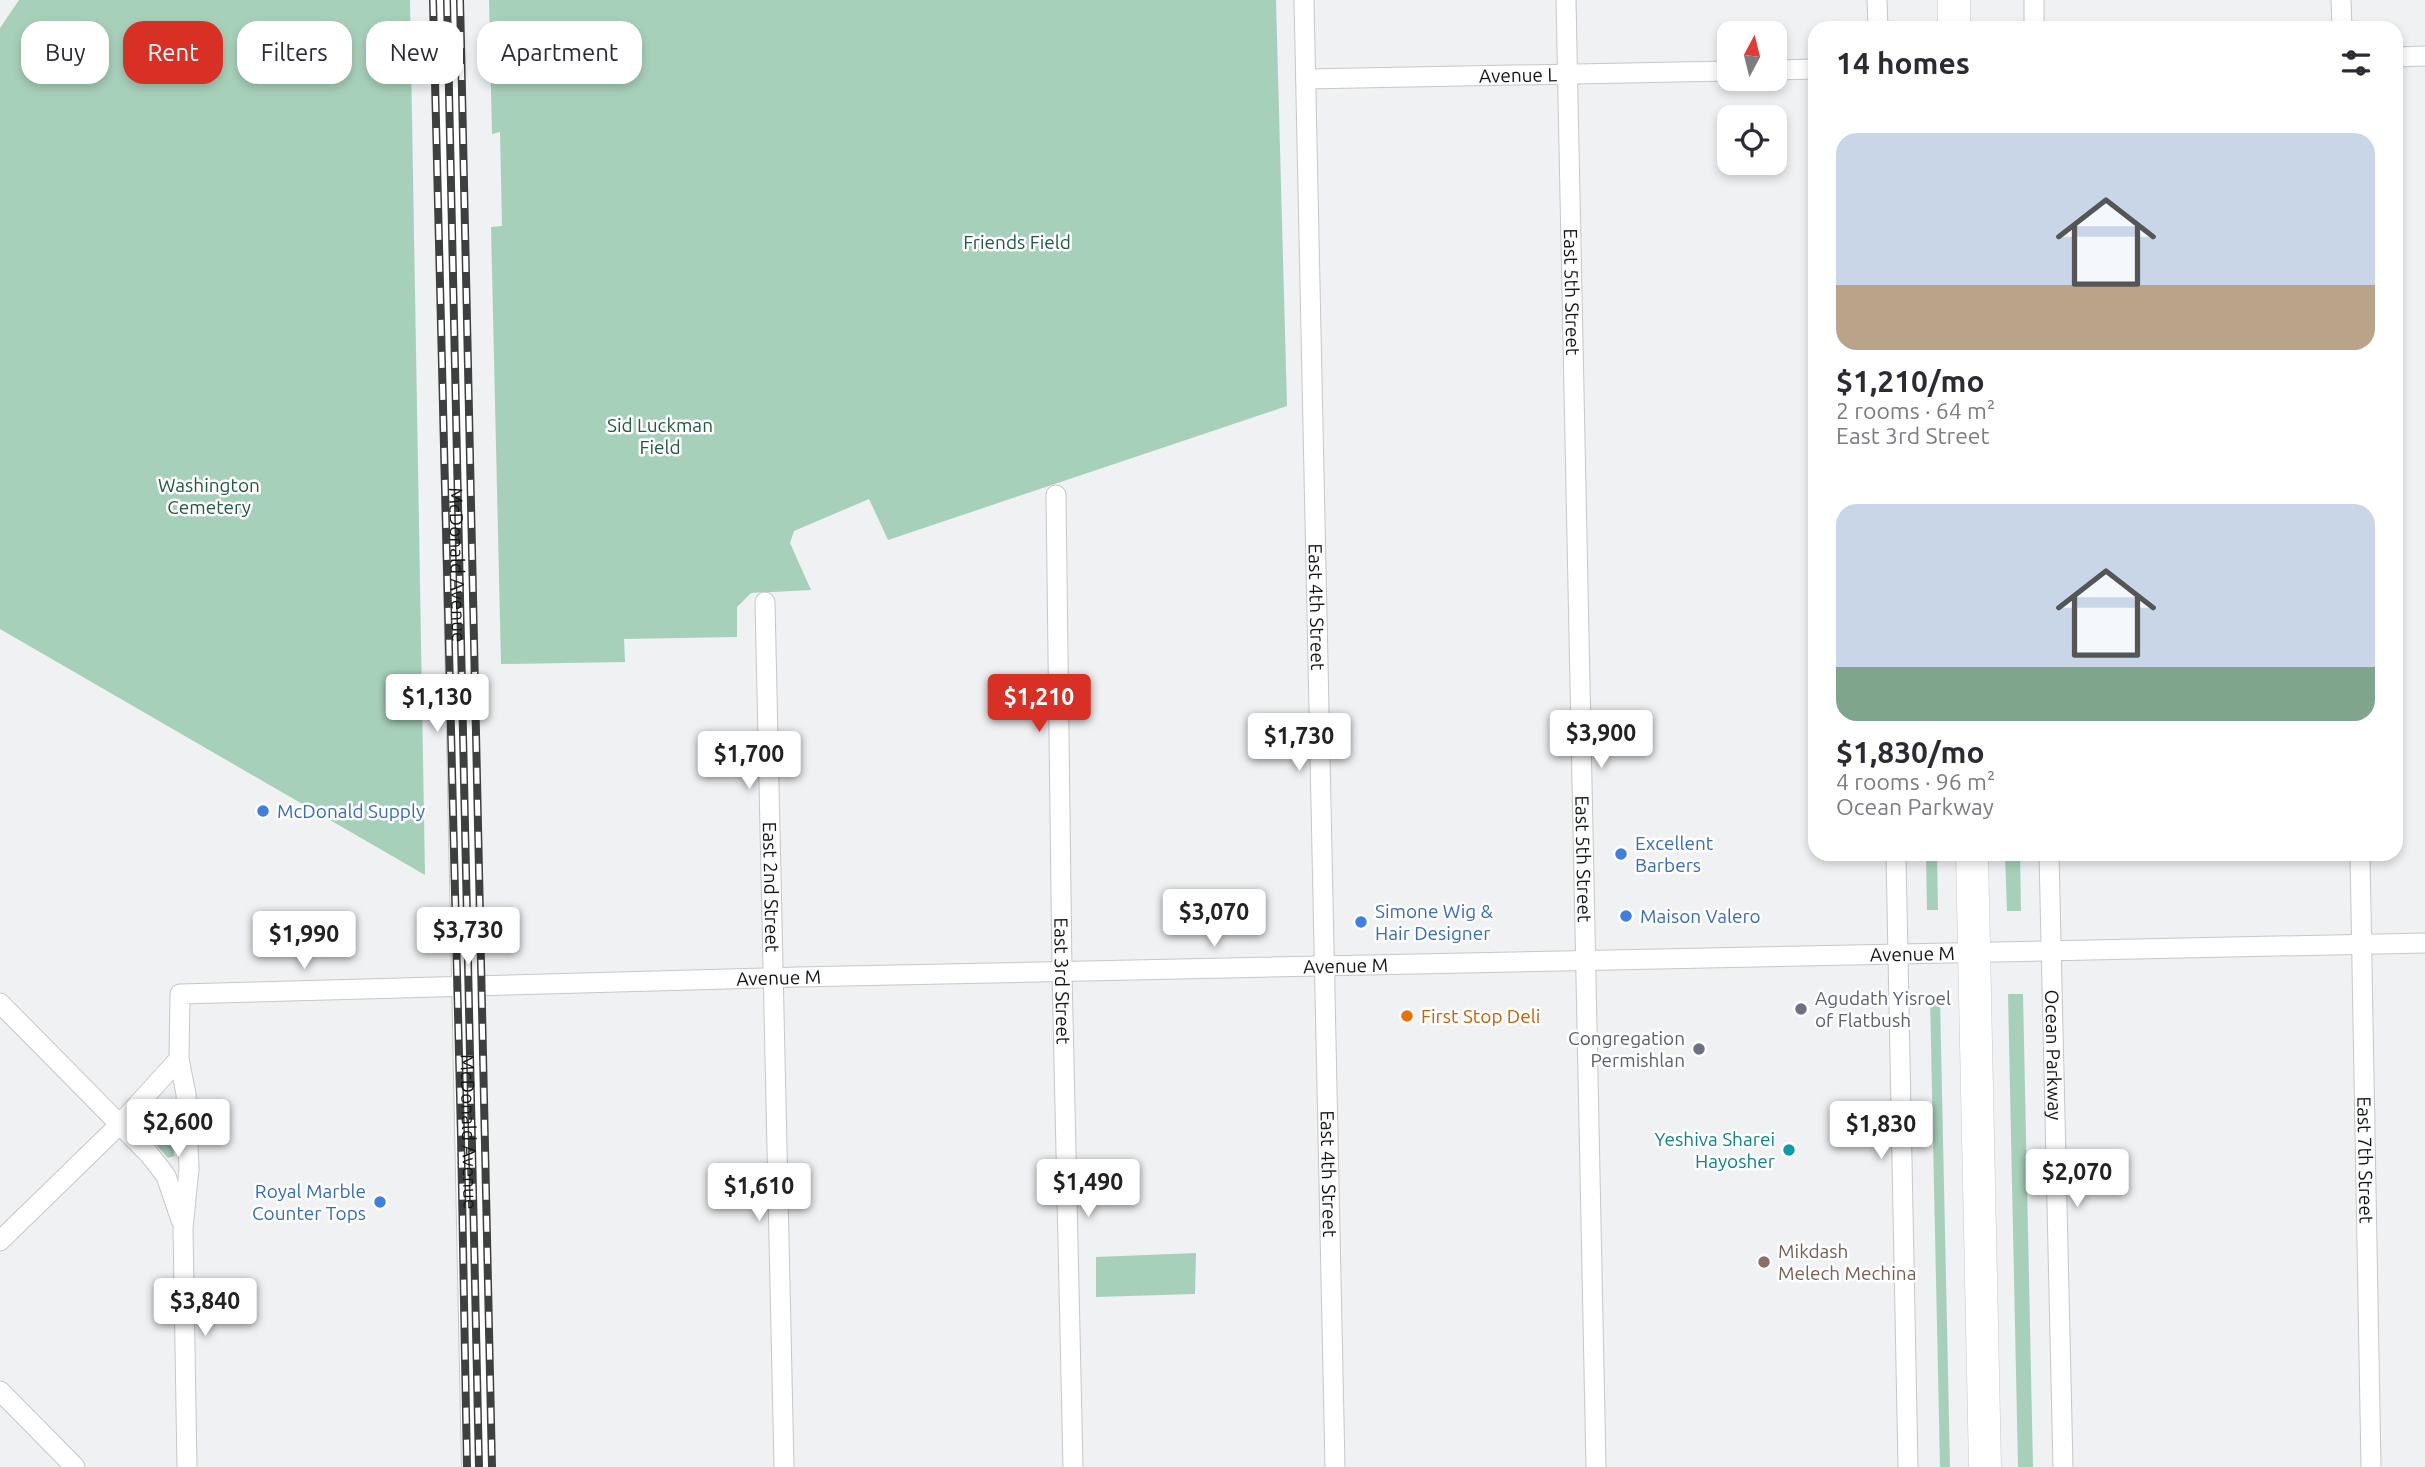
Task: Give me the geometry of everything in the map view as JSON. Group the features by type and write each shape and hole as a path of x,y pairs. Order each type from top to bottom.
{"main road":[{"name":"McDonald Avenue","path":"446,0 476,1467"},
{"path":"1954,0 1954,21"},
{"path":"1972,861 1985,1467"}],"street":[{"name":"East 4th Street","path":"1304,0 1335,1467"},
{"name":"East 5th Street","path":"1566,0 1596,1467"},
{"path":"1877,0 1878,21"},
{"path":"2034,0 2034,21"},
{"path":"2341,0 2342,21"},
{"path":"2403,57 2425,57"},
{"path":"1787,70 1808,69"},
{"name":"Avenue L","path":"1306,79 1717,71"},
{"name":"East 3rd Street","path":"1056,495 1062,972 1073,1467"},
{"name":"East 2nd Street","path":"765,602 785,1467"},
{"path":"1895,861 1908,1467"},
{"name":"Ocean Parkway","path":"2049,861 2063,1467"},
{"name":"East 7th Street","path":"2360,861 2371,1467"},
{"name":"Avenue M","path":"179,1059 180,994 774,978 2425,943"},
{"path":"0,1003 149,1154 166,1176 183,1228"},
{"path":"0,1241 119,1125 179,1059"},
{"path":"179,1059 186,1094 189,1169 183,1228 187,1467"},
{"path":"0,1391 75,1467"}],"green space":[{"name":"Washington Cemetery","path":"19,0 410,0 410,21 366,21 366,84 411,84 425,875 0,629 0,28"},
{"name":"Friends Field","path":"489,0 1276,0 1287,406 888,540 869,499 794,531 790,543 811,590 751,593 737,607 737,637 624,639 625,662 501,664 491,227 502,226 500,132 492,134 491,84 642,84 642,21 489,21"},
{"path":"1926,861 1937,861 1938,910 1927,910"},
{"path":"2005,861 2020,861 2021,911 2007,911"},
{"path":"2008,994 2023,994 2033,1467 2018,1467"},
{"path":"1930,997 1940,997 1950,1467 1940,1467"},
{"path":"172,1117 174,1156 168,1158 150,1138"},
{"path":"1196,1253 1195,1294 1096,1297 1096,1257"}],"railway":[{"path":"433,0 467,1467"},
{"path":"447,0 479,1467"},
{"path":"460,0 492,1467"}],"place":[{"name":"McDonald Supply","path":"263,811"},
{"name":"Excellent Barbers","path":"1621,854"},
{"name":"Maison Valero","path":"1626,916"},
{"name":"Simone Wig & Hair Designer","path":"1361,922"},
{"name":"Agudath Yisroel of Flatbush","path":"1801,1009"},
{"name":"First Stop Deli","path":"1407,1016"},
{"name":"Congregation Permishlan","path":"1699,1049"},
{"name":"Yeshiva Sharei Hayosher","path":"1789,1150"},
{"name":"Royal Marble Counter Tops","path":"380,1202"},
{"name":"Mikdash Melech Mechina","path":"1764,1262"}],"park label":[{"name":"Sid Luckman Field","path":"660,436"}]}
